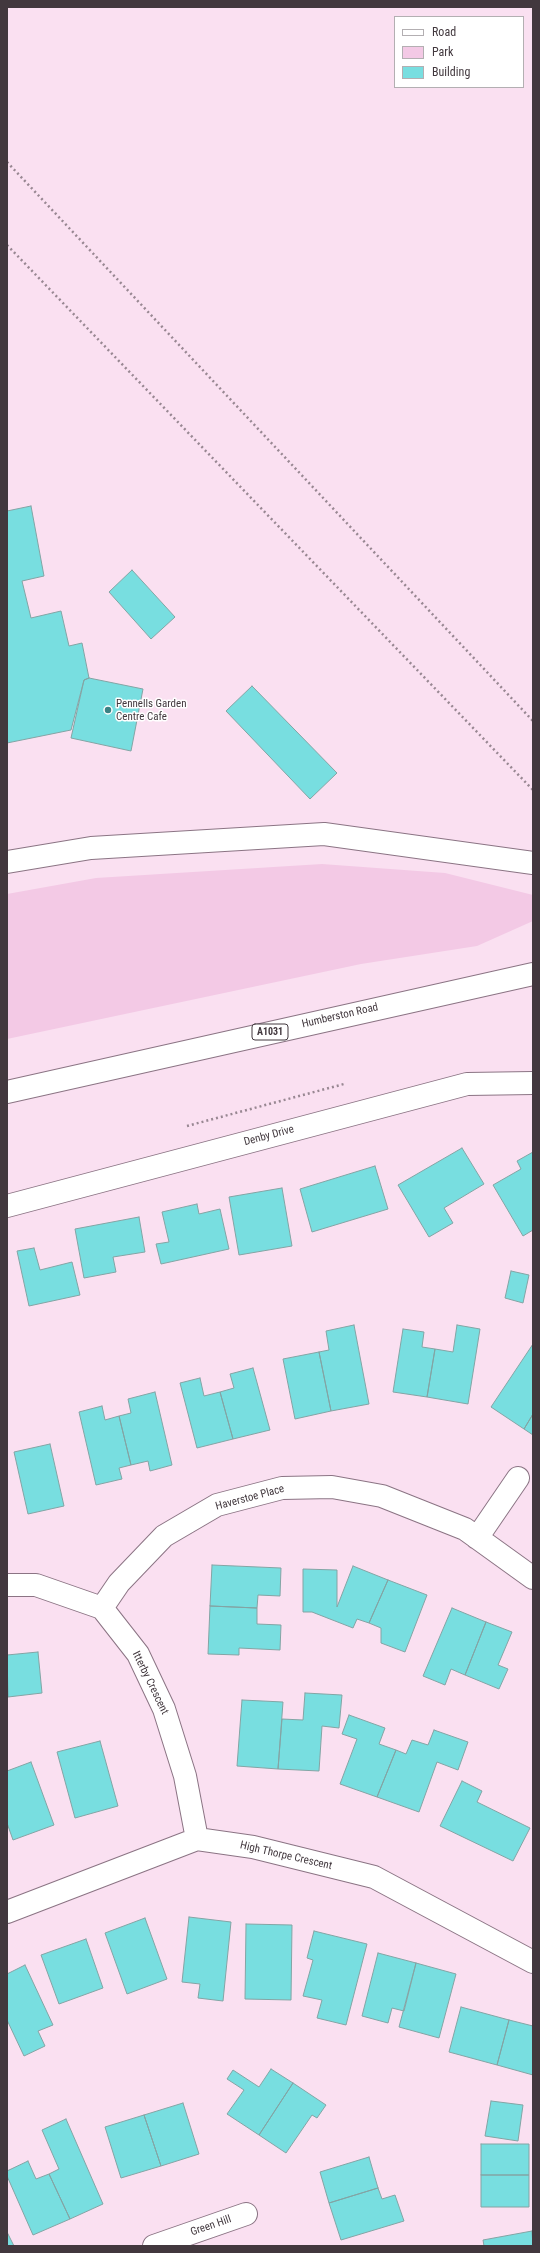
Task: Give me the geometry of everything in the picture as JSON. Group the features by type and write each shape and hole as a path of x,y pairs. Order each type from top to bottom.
{"street":[{"path":"7,862 91,848 324,834 533,863"},
{"name":"Humberston Road","path":"7,1092 533,974"},
{"name":"Denby Drive","path":"7,1206 466,1084 533,1083"},
{"path":"477,1538 518,1478"},
{"name":"Haverstoe Place","path":"102,1608 119,1583 164,1536 217,1505 282,1488 332,1487 382,1496 465,1529 533,1578"},
{"path":"7,1585 36,1585 102,1608"},
{"name":"Itterby Crescent","path":"102,1608 138,1654 164,1709 185,1776 197,1840"},
{"name":"High Thorpe Crescent","path":"7,1912 197,1840 253,1847 374,1877 533,1962"},
{"name":"Green Hill","path":"154,2246 246,2214"}],"path":[{"path":"7,162 533,721"},
{"path":"7,245 533,790"}],"green space":[{"path":"322,864 445,873 533,895 533,921 477,946 361,964 7,1039 7,894 96,878"}],"building":[{"path":"31,506 44,576 22,581 31,618 61,611 69,646 82,643 89,678 84,680 71,730 7,743 7,511"},
{"path":"132,570 175,617 151,639 109,592"},
{"name":"Pennells Garden Centre Cafe","path":"89,678 143,689 131,751 71,738 84,680"},
{"path":"252,686 337,773 310,799 226,711"},
{"path":"462,1148 484,1184 444,1208 453,1223 429,1237 398,1185"},
{"path":"533,1152 533,1230 523,1236 493,1185 521,1169 517,1161"},
{"path":"375,1166 388,1209 312,1232 300,1189"},
{"path":"282,1188 292,1246 239,1255 229,1197"},
{"path":"197,1204 199,1214 220,1209 229,1249 161,1264 156,1244 169,1242 162,1212"},
{"path":"139,1217 145,1252 113,1257 116,1272 84,1278 75,1229"},
{"path":"34,1248 40,1270 72,1262 80,1295 29,1306 17,1251"},
{"path":"511,1271 529,1275 523,1303 505,1298"},
{"path":"354,1325 369,1404 331,1411 319,1352 329,1350 326,1331"},
{"path":"457,1325 480,1329 468,1404 427,1397 435,1349 453,1352"},
{"path":"403,1329 424,1332 422,1347 435,1349 427,1397 393,1392"},
{"path":"533,1344 533,1414 524,1429 491,1407"},
{"path":"319,1352 331,1411 295,1419 283,1359"},
{"path":"253,1368 270,1430 233,1439 220,1392 234,1388 230,1374"},
{"path":"200,1378 204,1396 220,1392 233,1439 197,1448 180,1383"},
{"path":"155,1392 172,1465 150,1471 148,1461 131,1465 119,1416 131,1413 128,1399"},
{"path":"102,1406 105,1420 119,1416 131,1465 119,1468 122,1479 96,1485 79,1412"},
{"path":"533,1414 533,1435 524,1429"},
{"path":"50,1444 64,1506 28,1514 14,1452"},
{"path":"212,1565 281,1568 280,1596 258,1595 257,1608 210,1606"},
{"path":"353,1566 388,1580 369,1623 357,1619 353,1628 312,1612 303,1612 303,1569 337,1570 337,1607"},
{"path":"388,1580 427,1595 405,1652 381,1643 381,1628 369,1623"},
{"path":"210,1606 257,1608 257,1624 281,1625 280,1650 239,1648 239,1655 208,1654"},
{"path":"452,1608 486,1622 465,1675 451,1669 445,1685 423,1676"},
{"path":"486,1622 512,1632 498,1665 508,1669 499,1689 465,1675"},
{"path":"38,1652 42,1693 8,1697 7,1655"},
{"path":"305,1693 342,1695 339,1728 322,1726 319,1771 278,1769 282,1719 303,1720"},
{"path":"242,1700 283,1702 278,1769 237,1766"},
{"path":"349,1715 385,1728 379,1744 396,1750 377,1797 340,1784 357,1739 342,1734"},
{"path":"434,1730 468,1742 458,1770 437,1762 419,1812 377,1797 396,1750 406,1754 412,1740 428,1745"},
{"path":"100,1741 118,1806 75,1818 57,1752"},
{"path":"31,1762 54,1825 13,1840 7,1823 7,1771"},
{"path":"462,1781 482,1791 477,1802 530,1828 513,1861 440,1826"},
{"path":"189,1917 231,1922 223,2001 198,1998 200,1984 182,1982"},
{"path":"145,1918 167,1979 127,1994 105,1933"},
{"path":"246,1924 292,1925 291,2000 245,1999"},
{"path":"314,1931 367,1944 346,2025 317,2018 322,2000 303,1996 313,1960 307,1958"},
{"path":"86,1939 103,1988 59,2004 41,1955"},
{"path":"378,1953 416,1963 404,2011 392,2008 388,2023 362,2016"},
{"path":"416,1963 456,1974 439,2038 399,2027"},
{"path":"25,1965 53,2025 38,2031 45,2046 24,2056 7,2020 7,1974"},
{"path":"461,2007 509,2020 497,2065 449,2052"},
{"path":"509,2020 533,2026 533,2075 497,2065"},
{"path":"271,2069 293,2083 259,2135 227,2114 244,2090 227,2079 233,2070 259,2087"},
{"path":"293,2083 326,2105 317,2118 312,2115 286,2153 259,2135"},
{"path":"491,2101 523,2105 518,2141 485,2136"},
{"path":"183,2103 199,2154 161,2166 144,2115"},
{"path":"144,2115 161,2166 121,2178 105,2127"},
{"path":"66,2119 103,2204 70,2219 49,2174 59,2169 42,2130"},
{"path":"481,2144 529,2144 529,2175 481,2175"},
{"path":"369,2157 378,2188 329,2203 320,2172"},
{"path":"28,2161 36,2179 49,2174 70,2219 33,2235 7,2176 7,2171"},
{"path":"481,2175 529,2175 529,2207 481,2207"},
{"path":"378,2188 382,2199 395,2195 404,2221 341,2240 329,2203"},
{"path":"532,2231 533,2246 484,2246 483,2240"},
{"path":"7,2232 14,2246 7,2246"}],"place":[{"name":"Pennells Garden Centre Cafe","path":"108,710"}]}
